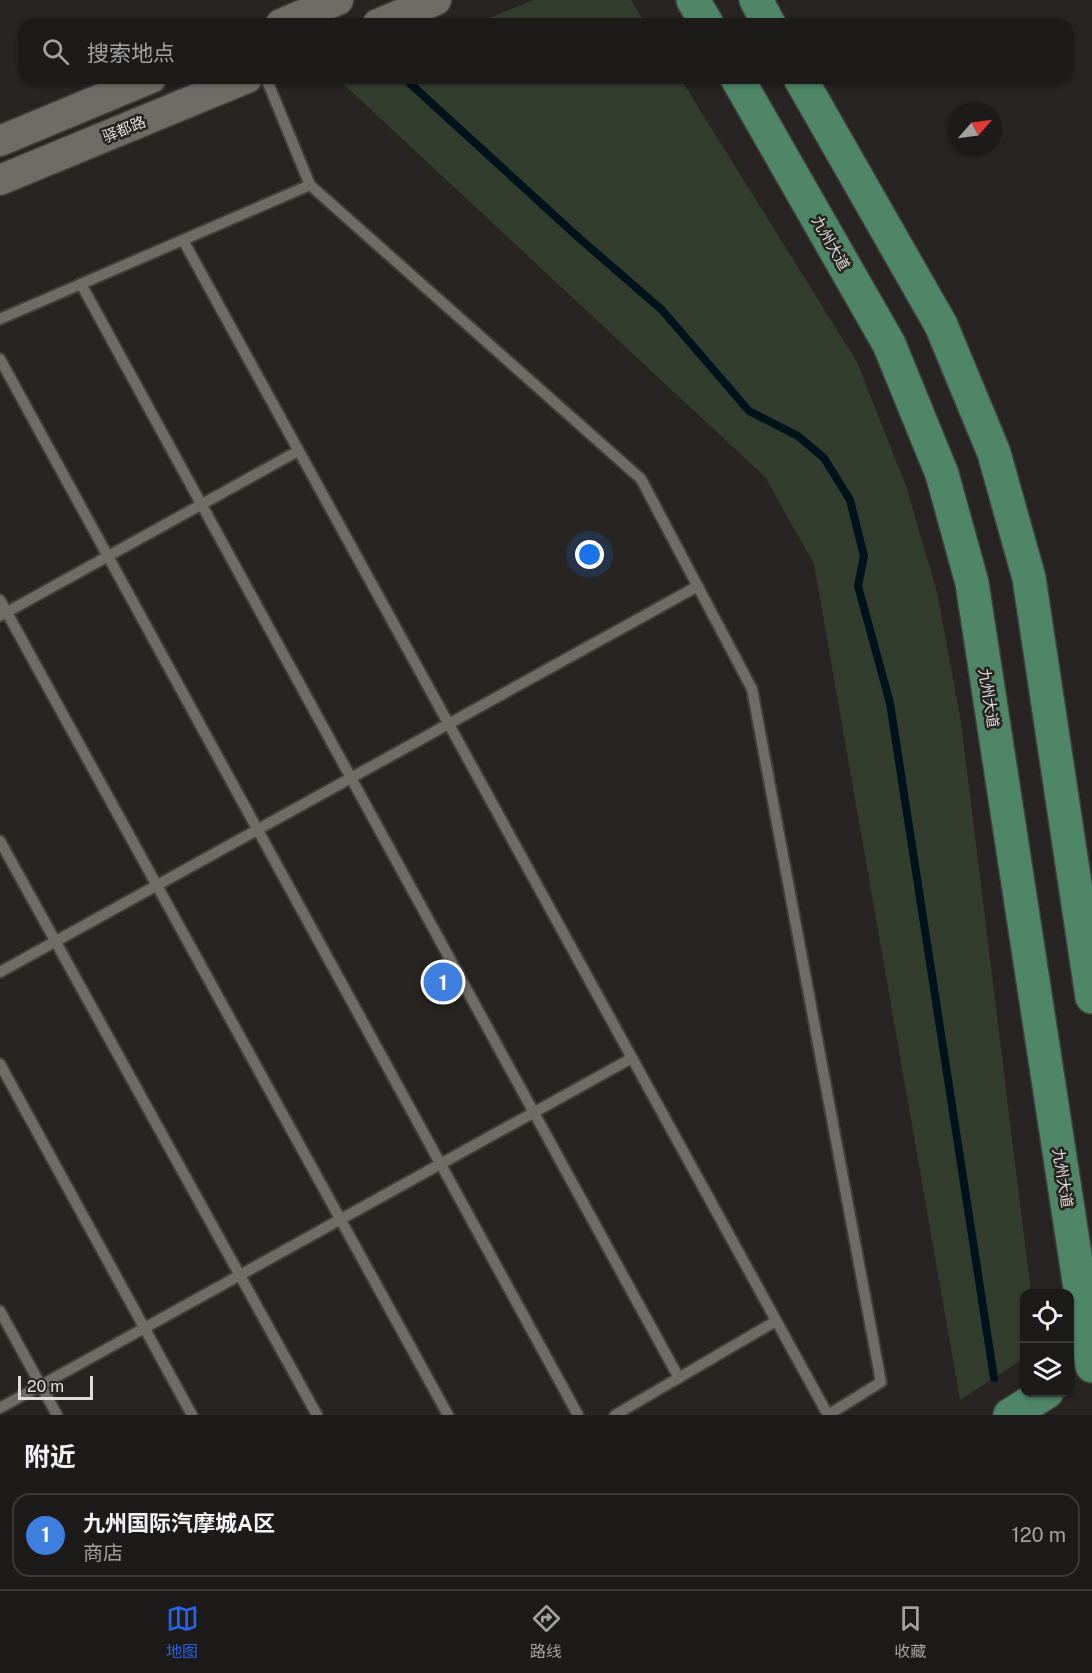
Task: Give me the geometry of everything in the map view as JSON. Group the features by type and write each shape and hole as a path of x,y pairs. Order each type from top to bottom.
{"main road":[{"path":"295,18 338,0"},
{"path":"392,18 436,0"},
{"path":"693,0 704,18"},
{"path":"756,0 766,18"},
{"path":"0,141 137,84"},
{"name":"驿都路","path":"0,180 232,84"},
{"name":"九州大道","path":"740,84 888,344 942,474 972,584 1092,1366"},
{"path":"803,84 941,325 994,453 1029,578 1092,997"},
{"path":"1074,1377 1092,1366"},
{"path":"1010,1415 1039,1397"}],"lane":[{"path":"183,240 828,1415 881,1382 752,689 641,479 310,185 268,84"},
{"path":"0,319 310,185"},
{"path":"81,284 680,1377"},
{"path":"0,359 578,1415"},
{"path":"3,614 298,451"},
{"path":"0,972 698,586"},
{"path":"0,600 3,614 157,885 448,1415"},
{"path":"0,841 316,1415"},
{"path":"0,1408 632,1058"},
{"path":"0,1064 192,1415"},
{"path":"0,1311 57,1415"},
{"path":"615,1415 776,1321"}],"green space":[{"path":"533,0 631,0 642,18 490,18"},
{"path":"343,84 684,84 857,362 906,486 937,592 961,722 1031,1289 1020,1289 1020,1361 960,1400 814,564 765,477"}],"waterway":[{"path":"411,84 579,238 662,310 749,411 798,436 824,458 850,500 864,556 858,586 890,703 994,1378"}],"place":[{"name":"九州国际汽摩城A区","path":"443,982"}]}
